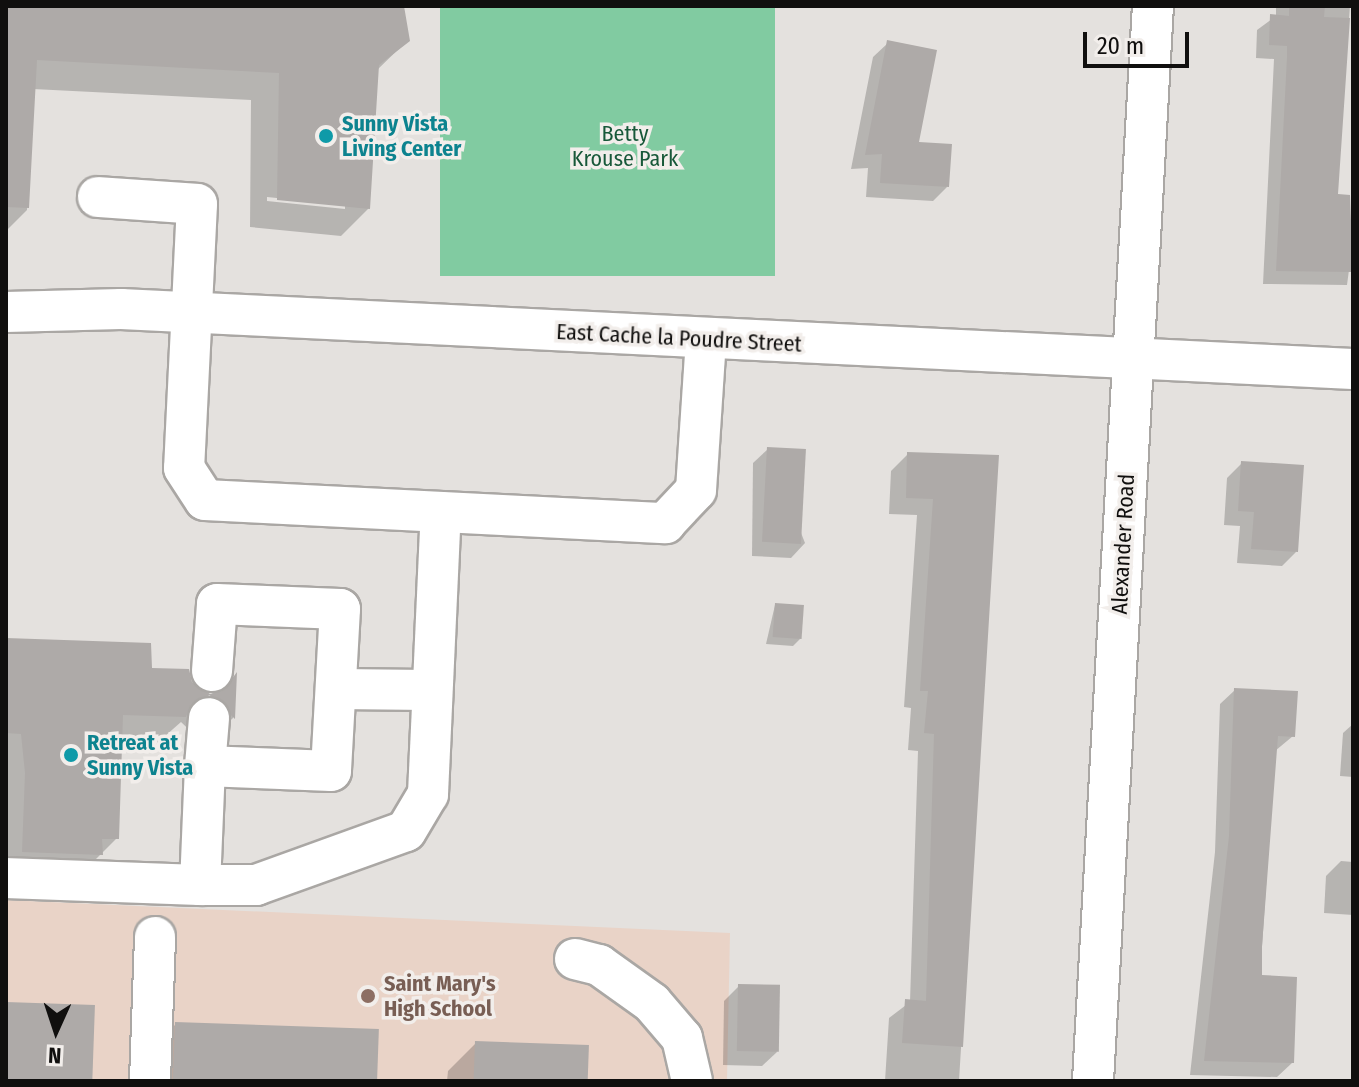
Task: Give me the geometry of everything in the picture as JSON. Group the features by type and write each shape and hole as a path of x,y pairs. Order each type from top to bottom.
{"street":[{"name":"Alexander Road","path":"1093,1081 1153,6"},
{"path":"98,197 197,204 189,313 184,468 205,500 665,523 696,490 706,339"},
{"name":"East Cache la Poudre Street","path":"6,312 189,313 1353,369"},
{"path":"6,878 256,885 406,831 428,794 430,690 441,512"},
{"path":"205,766 331,771 340,609 217,604 212,671"},
{"path":"336,689 430,690"},
{"path":"200,885 209,718"},
{"path":"150,1081 155,937"},
{"path":"575,959 599,965 652,1003 682,1038 692,1081"}],"shaded area":[{"name":"Saint Mary's High School","path":"6,900 730,933 727,1081 6,1081"}],"green space":[{"name":"Betty Krouse Park","path":"440,6 775,6 775,276 440,276"}],"building":[{"name":"Sunny Vista Living Center","path":"6,6 404,6 410,41 379,65 370,209 277,200 279,73 37,60 29,208 6,207"},
{"path":"1289,6 1325,6 1324,17 1350,18 1338,194 1350,195 1353,272 1276,271 1287,46 1269,45 1270,14 1289,16"},
{"path":"887,40 937,50 919,142 952,144 949,187 880,183 882,154 865,155"},
{"path":"767,447 806,449 801,544 762,542"},
{"path":"907,452 999,455 963,1047 902,1043 905,999 926,1001 934,734 924,733 928,691 920,691 933,499 906,498"},
{"path":"1241,461 1304,465 1298,552 1251,549 1254,512 1238,511"},
{"path":"775,603 804,605 802,639 773,637"},
{"name":"Retreat at Sunny Vista","path":"6,638 151,643 152,668 189,669 192,682 210,694 223,691 237,672 235,719 210,695 191,704 186,717 123,715 119,839 102,839 103,855 22,852 25,773 21,734 6,733"},
{"path":"1234,688 1298,691 1295,737 1278,736 1262,946 1262,975 1297,977 1294,1063 1204,1061 1229,836"},
{"path":"738,984 780,985 779,1052 737,1051"},
{"path":"6,1002 95,1005 92,1081 6,1081"},
{"path":"175,1022 379,1029 377,1081 173,1081"},
{"path":"475,1041 589,1045 588,1081 474,1081"}],"place":[{"name":"Sunny Vista Living Center","path":"326,136"},
{"name":"Retreat at Sunny Vista","path":"71,755"},
{"name":"Saint Mary's High School","path":"368,996"}]}
